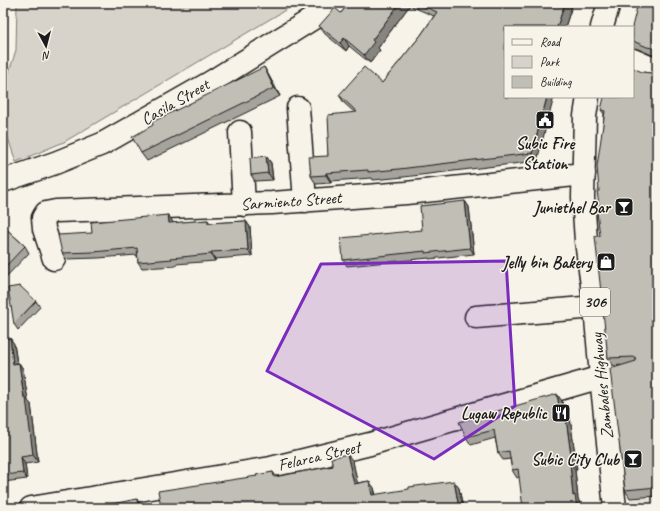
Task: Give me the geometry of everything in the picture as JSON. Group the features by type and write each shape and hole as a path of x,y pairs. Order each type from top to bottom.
{"street":[{"name":"Casila Street","path":"3,181 55,163 102,144 211,82 336,3"},
{"path":"602,26 609,3"},
{"path":"634,60 649,67 657,68"},
{"name":"Zambales Highway","path":"588,98 585,116 583,197 586,241 595,307 615,508"},
{"path":"298,108 305,201"},
{"path":"240,132 244,205"},
{"name":"Sarmiento Street","path":"54,259 44,229 43,218 46,213 56,211 244,205 305,201 406,193 584,174"},
{"path":"476,317 595,307"},
{"name":"Felarca Street","path":"31,508 271,468 370,444 601,377"}],"highlighted area":[{"path":"506,261 515,406 434,459 267,371 321,264"}],"shaded area":[{"path":"657,496 657,508 631,508 630,498"}],"green space":[{"path":"17,3 297,3 64,142 16,162 3,123 3,91 16,50"}],"building":[{"path":"349,3 400,3 372,40 374,42 364,55 344,38 340,43 319,26 335,8 341,13"},
{"path":"416,3 565,3 557,26 504,26 504,98 547,98 532,153 399,169 368,172 368,170 326,173 326,175 311,176 309,157 328,156 328,115 357,112 339,95 364,67 382,83 421,35 437,12"},
{"path":"638,3 657,3 657,50 634,41 634,26 632,26"},
{"path":"264,67 274,88 141,153 132,137 153,125 152,122"},
{"path":"634,68 642,72 657,72 657,487 625,490 610,369 636,361 635,357 608,358 595,236 600,236 597,212 600,212 597,191 599,191 597,166 605,111 601,110 604,98 634,98"},
{"path":"266,156 268,173 251,175 250,158"},
{"path":"465,201 470,248 425,253 425,251 343,260 341,238 422,230 420,206"},
{"path":"168,215 169,223 208,220 208,223 246,221 248,250 211,252 211,254 138,262 137,248 62,253 58,235 92,233 91,222"},
{"path":"3,226 25,246 3,269"},
{"path":"20,286 36,301 14,324 8,288"},
{"path":"10,338 13,364 19,363 24,398 26,398 33,455 21,457 23,473 3,475 3,339"},
{"path":"557,394 560,412 565,411 572,463 570,463 573,496 575,495 577,508 523,508 518,469 512,470 509,451 498,453 494,430 466,437 459,422"},
{"path":"347,454 354,484 369,481 372,495 409,489 409,487 454,481 459,508 173,508 172,504 161,506 158,491 257,476 256,475 273,472 274,477 333,466 331,458"},
{"path":"137,499 138,508 113,508 112,504"}],"place":[{"name":"Subic Fire Station","path":"545,120"},
{"name":"Juniethel Bar","path":"624,207"},
{"name":"Jelly bin Bakery","path":"606,262"},
{"name":"Lugaw Republic","path":"561,413"},
{"name":"Subic City Club","path":"633,459"}]}
